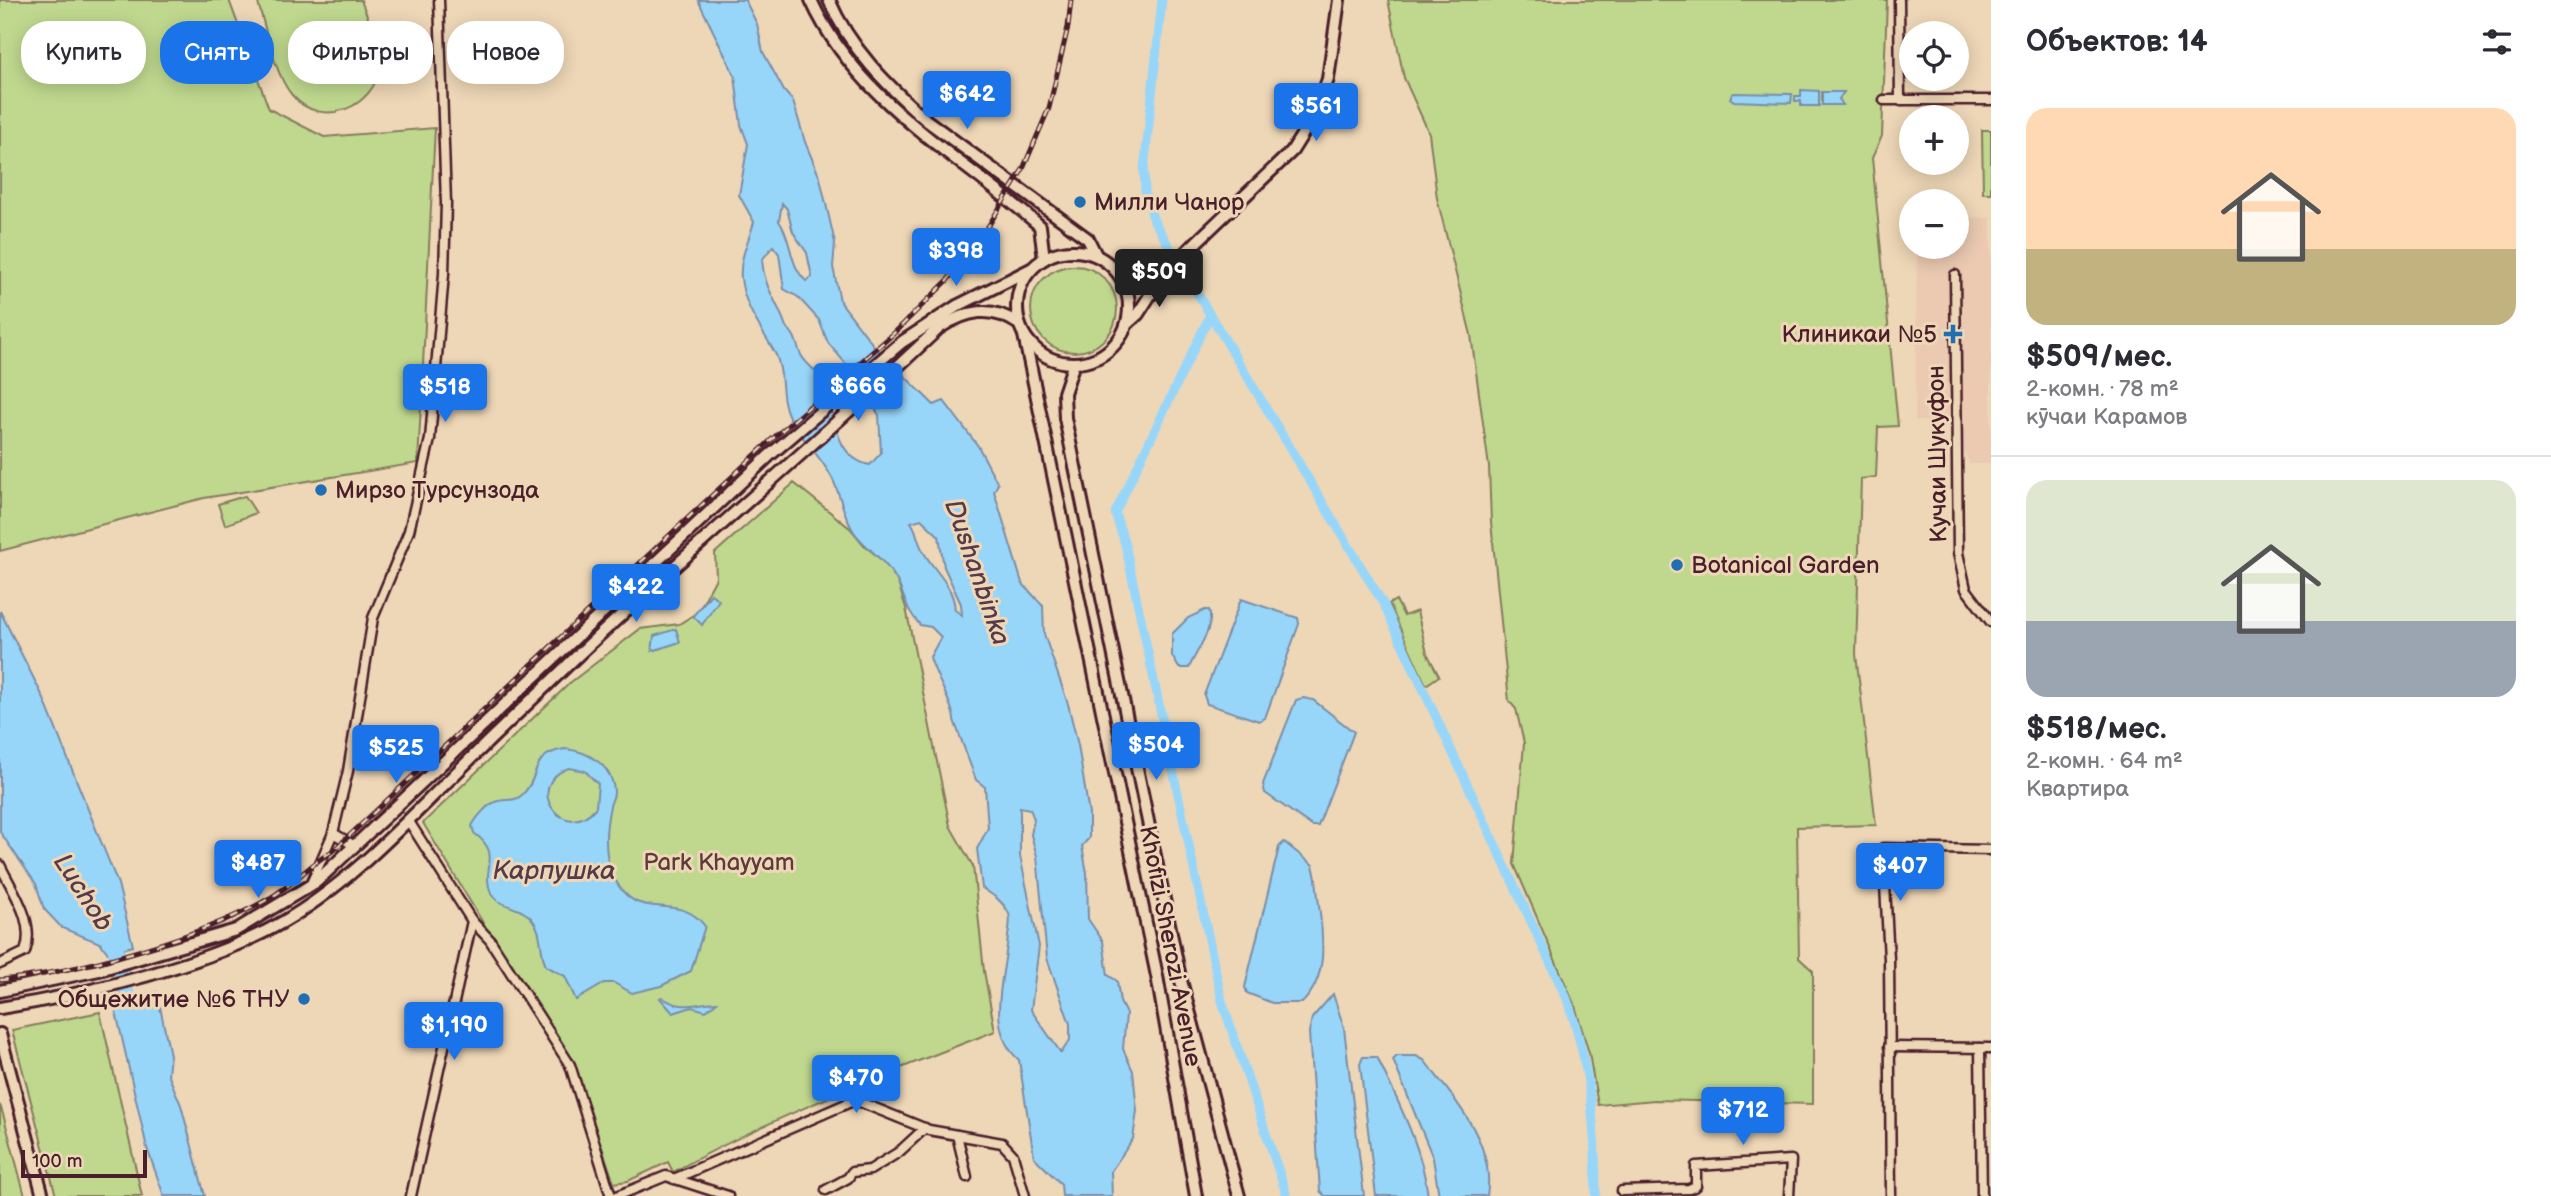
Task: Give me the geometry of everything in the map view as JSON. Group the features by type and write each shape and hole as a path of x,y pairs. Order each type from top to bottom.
{"main road":[{"path":"811,0 846,60 882,99 1040,226 1044,259"},
{"path":"829,0 860,54 906,103 1088,239 1096,255"},
{"path":"1031,269 1021,286 1017,305 1019,324 1024,335 1045,356 1074,363 1101,356 1117,342 1165,272 1292,151 1317,111 1328,79 1339,0"},
{"path":"0,991 99,970 236,930 310,886 770,455 902,342 957,306 1031,269 1044,259 1075,250 1096,255 1106,261 1123,279 1128,293 1128,323"},
{"path":"1123,279 1149,278 1165,272"},
{"path":"0,1008 168,967 248,939 285,921 347,875 408,820 782,468 939,328 970,311 992,312 1019,324"},
{"name":"Khofizi Sherozi Avenue","path":"1024,335 1157,976 1196,1196"},
{"name":"Khofizi Sherozi Avenue","path":"1074,363 1064,393 1065,418 1180,977 1239,1196"},
{"path":"459,747 470,759"},
{"path":"0,1034 43,1196"}],"street":[{"path":"310,886 333,832 361,704 373,618 409,531 430,439 444,274 446,203 439,0"},
{"path":"1899,0 1900,100"},
{"path":"1884,100 1991,100"},
{"name":"Кучаи Шукуфон","path":"1955,275 1958,553 1966,589 1991,622"},
{"path":"408,820 471,921 490,940 570,1065 611,1196"},
{"path":"333,832 355,846"},
{"path":"1891,1196 1889,959 1883,848 1991,850"},
{"path":"0,865 27,920 30,939 25,952 0,964"},
{"path":"411,1196 471,921"},
{"path":"1889,1047 1991,1048"},
{"path":"1980,1048 1982,1196"},
{"path":"674,1179 847,1102 861,1101 925,1128 1002,1143 1011,1150 1025,1196"},
{"path":"826,1189 852,1172 870,1170 899,1152 925,1128"},
{"path":"957,1135 967,1177"},
{"path":"1622,1191 1689,1189 1696,1186 1696,1166 1791,1160 1789,1196"},
{"path":"617,1196 666,1175 728,1196"}],"shaded area":[{"name":"Клиникаи №5","path":"1969,217 1991,218 1991,464 1969,464 1955,422 1915,421 1917,259 1969,259"}],"green space":[{"path":"0,0 229,0 237,21 160,21 160,84 260,84 269,109 324,137 435,128 418,463 204,498 0,551"},
{"path":"257,0 361,0 369,21 288,21 288,84 374,84 358,103 345,109 317,111 304,106 286,86 274,58 274,21 263,21"},
{"name":"Botanical Garden","path":"1388,0 1887,0 1882,136 1872,158 1898,426 1878,427 1876,477 1861,479 1856,654 1876,825 1797,827 1799,958 1813,971 1813,1104 1655,1100 1598,1105 1589,1053 1575,1006 1514,864 1524,743 1516,709 1509,701 1491,522 1489,467 1471,335 1437,198 1429,133 1404,78"},
{"path":"1982,130 1991,130 1991,193 1983,193"},
{"path":"1074,266 1098,273 1110,285 1117,309 1110,333 1098,345 1074,352 1050,345 1038,333 1031,309 1038,285 1050,273"},
{"name":"Park Khayyam","path":"794,483 851,529 864,545 883,561 897,580 906,608 950,826 973,866 984,971 995,1031 791,1114 673,1172 668,1162 628,1181 614,1183 575,1067 567,1052 551,1036 423,823 571,682 640,629 679,624 698,612 716,578 715,553"},
{"path":"245,496 256,513 225,525 218,504"},
{"path":"1396,600 1404,616 1417,611 1427,653 1439,676 1426,685 1389,604"},
{"path":"100,1012 142,1196 56,1196 12,1030"},
{"path":"0,1105 3,1114 25,1196 0,1196"}],"water":[{"name":"Dushanbinka","path":"698,0 745,0 757,24 763,52 784,91 793,101 805,142 820,178 835,243 833,267 840,301 874,346 934,405 944,401 978,446 998,484 994,491 1022,583 1043,606 1044,634 1068,704 1078,745 1089,814 1089,838 1082,846 1087,873 1088,919 1103,941 1108,975 1117,981 1120,1002 1126,1014 1123,1049 1133,1071 1137,1111 1133,1139 1111,1171 1112,1196 1062,1196 1061,1184 1034,1157 1019,1060 1008,1047 999,1018 1010,916 1001,902 982,888 977,849 988,828 985,787 976,780 951,707 930,657 941,637 931,627 920,625 915,619 892,572 850,526 827,470 789,417 776,355 746,299 741,264 754,222 739,195 748,144 741,125 735,76","holes":["782,203 787,209 793,232 807,253 812,277 806,281 796,267 787,236 779,221","773,246 779,254 784,289 798,297 819,320 828,343 848,366 879,415 881,453 870,465 856,460 840,439 825,386 801,355 794,336 786,327 768,287 762,260","921,519 939,536 944,567 961,604 962,615 955,610 950,590 923,551 911,522","1020,807 1030,809 1034,819 1031,835 1037,856 1047,958 1070,1024 1070,1040 1061,1053 1031,1010 1039,946 1020,856"]},
{"path":"1801,90 1819,91 1819,106 1801,106 1801,101 1795,101 1795,96 1801,96"},
{"path":"1822,92 1844,92 1839,99 1843,105 1822,105"},
{"path":"1733,93 1792,94 1791,103 1734,101 1730,98"},
{"path":"711,594 719,600 702,625 693,616"},
{"path":"1241,599 1298,618 1299,624 1265,718 1259,721 1207,704 1204,695"},
{"path":"1209,610 1210,617 1204,639 1189,668 1179,668 1172,656 1172,634 1188,618"},
{"path":"0,611 43,697 118,884 133,946 108,953 100,943 62,928 44,909 36,884 0,832"},
{"path":"676,629 680,642 652,651 654,636"},
{"path":"1296,700 1313,700 1354,732 1318,826 1312,826 1265,793 1263,784"},
{"name":"Карпушка","path":"565,749 590,756 609,774 614,793 607,824 606,850 613,875 622,891 633,900 644,904 681,909 705,926 691,971 661,986 632,993 614,983 605,983 576,1000 565,976 546,966 538,930 532,919 522,911 494,898 488,884 488,848 474,833 472,826 492,804 522,795 540,761 553,752","holes":["569,768 585,771 598,784 596,807 584,817 572,820 561,816 552,808 548,787 555,776"]},
{"path":"1284,842 1313,865 1320,911 1322,960 1319,976 1302,1003 1272,1003 1247,993 1245,987 1279,847"},
{"path":"157,992 170,1055 168,1074 181,1105 205,1196 164,1196 147,1148 114,1003"},
{"path":"1333,994 1344,1028 1364,1196 1325,1196 1320,1191 1309,1032 1312,1018"},
{"path":"660,998 669,1002 683,1005 717,1002 706,1011 692,1007 673,1013"},
{"path":"1397,1056 1416,1056 1424,1060 1470,1123 1485,1158 1487,1196 1439,1196 1433,1158 1393,1060"},
{"path":"1363,1057 1377,1057 1393,1091 1415,1142 1428,1196 1376,1196 1360,1064"}],"waterway":[{"path":"1162,0 1144,170 1145,192 1154,221 1384,605 1567,999 1581,1047 1590,1096 1596,1196"},
{"path":"1210,315 1115,513 1125,544 1222,1001 1287,1196"},
{"name":"Luchob","path":"111,930 133,1021"}],"railway":[{"path":"0,980 102,961 211,926 270,898 334,850 770,441 892,335 947,281 989,225 1023,169 1049,108 1068,27 1071,0"}],"place":[{"name":"Милли Чанор","path":"1080,202"},
{"name":"Клиникаи №5","path":"1953,334"},
{"name":"Мирзо Турсунзода","path":"321,490"},
{"name":"Botanical Garden","path":"1677,565"},
{"name":"Общежитие №6 ТНУ","path":"304,999"}]}
